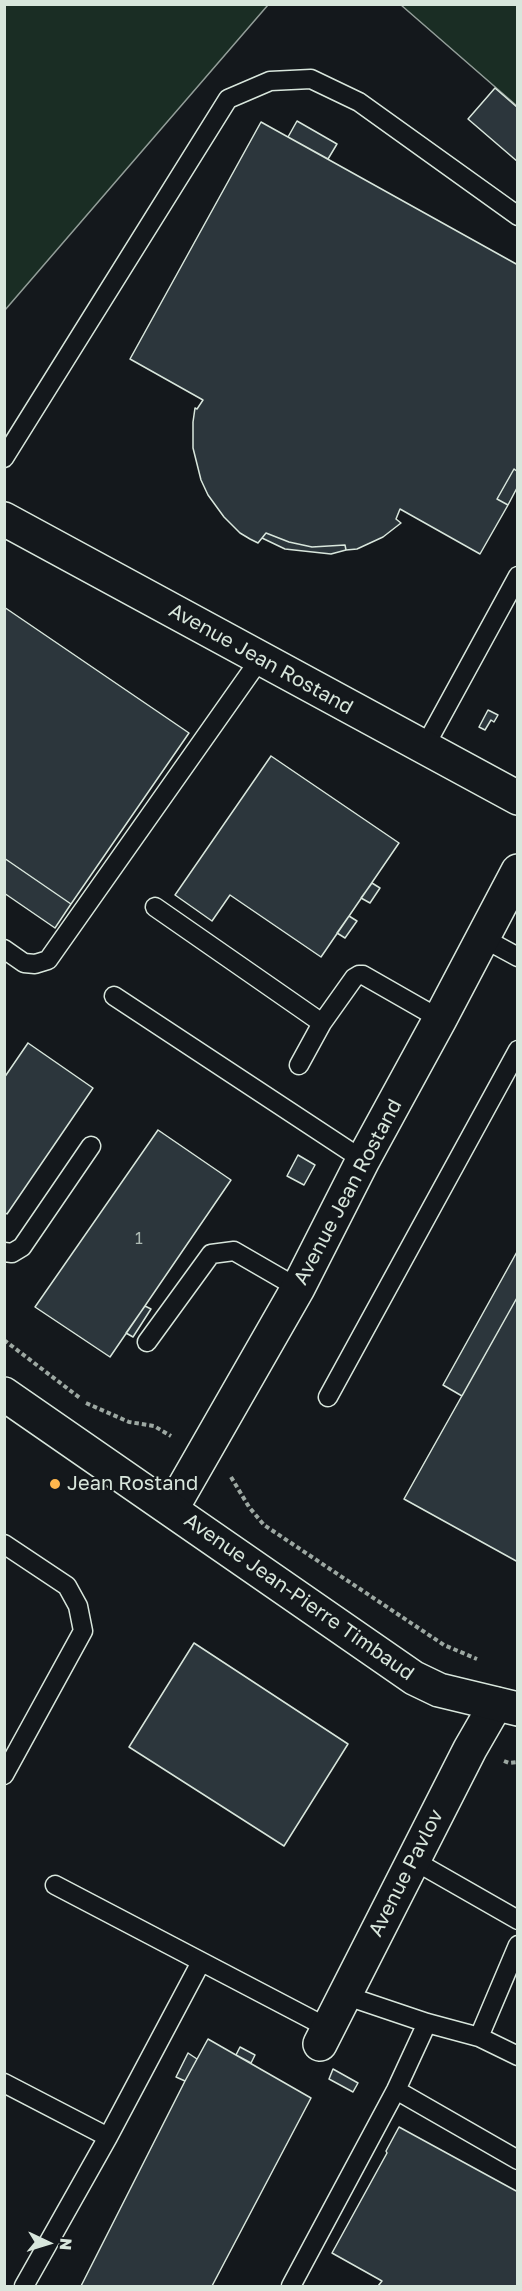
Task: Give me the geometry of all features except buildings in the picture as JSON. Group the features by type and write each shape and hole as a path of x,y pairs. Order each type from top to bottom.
{"street":[{"name":"Avenue Jean Rostand","path":"4,519 518,798"},
{"name":"Avenue Jean Rostand","path":"172,1508 298,1288 363,1160 518,871"},
{"name":"Avenue Jean-Pierre Timbaud","path":"4,1394 172,1508 414,1678 439,1690 507,1706"},
{"name":"Avenue Pavlov","path":"324,2036 470,1749 507,1706"}],"lane":[{"path":"4,458 228,99 270,81 311,79 359,102 518,216"},
{"path":"424,748 518,576"},
{"path":"4,949 24,963 35,964 48,960 260,659"},
{"path":"155,907 322,1023"},
{"path":"483,938 518,957"},
{"path":"298,1065 322,1023 354,978 363,975 440,1020"},
{"path":"114,996 363,1160"},
{"path":"328,1397 518,1050"},
{"path":"4,1252 12,1253 22,1247 91,1146"},
{"path":"147,1342 211,1254 234,1251 298,1288"},
{"path":"4,1544 67,1586 78,1606 83,1631 4,1775"},
{"path":"413,1860 518,1920"},
{"path":"55,1885 201,1962 324,2036"},
{"path":"479,2037 518,1945"},
{"path":"24,2286 108,2137 201,1962"},
{"path":"345,1995 427,2023 479,2037 518,2056"},
{"path":"291,2286 396,2090 427,2023"},
{"path":"4,2083 108,2137"},
{"path":"396,2090 518,2160"}],"path":[{"path":"4,1340 86,1403 129,1422 154,1426 169,1435"},
{"path":"227,1472 249,1508 264,1525 444,1645 486,1662"},
{"path":"509,1763 518,1762"}],"green space":[{"path":"4,5 268,5 5,310"},
{"path":"401,5 517,5 517,106"}],"place":[{"name":"Jean Rostand","path":"55,1484"}]}
